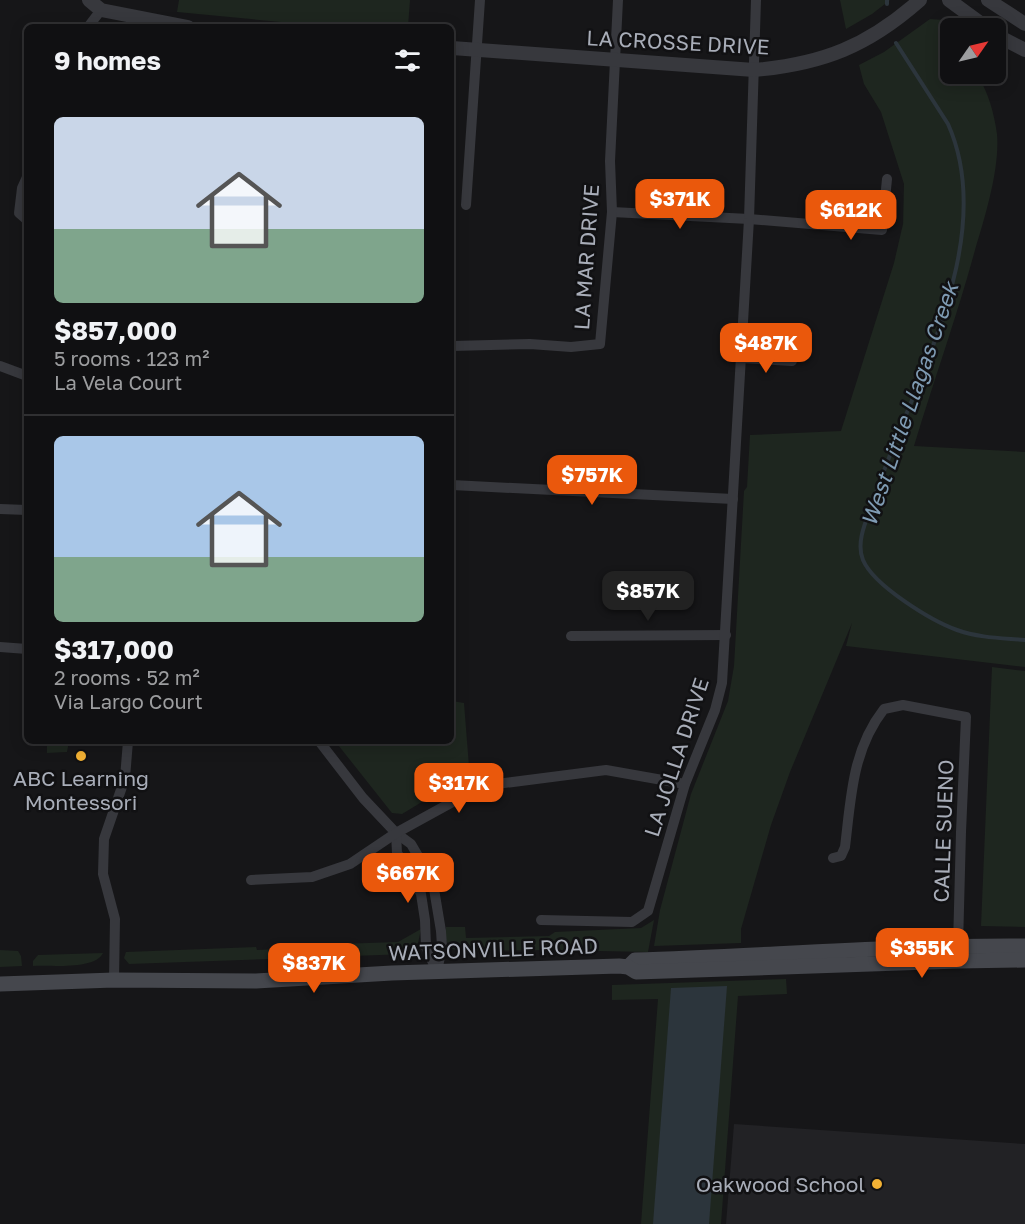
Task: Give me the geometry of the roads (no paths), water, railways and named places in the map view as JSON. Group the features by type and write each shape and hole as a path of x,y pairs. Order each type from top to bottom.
{"main road":[{"name":"WATSONVILLE ROAD","path":"723,963 838,950 1025,946"},
{"name":"WATSONVILLE ROAD","path":"0,984 256,981 437,972 628,967 635,960 666,965 1025,960"}],"street":[{"path":"89,0 101,10 173,24"},
{"path":"466,205 480,0"},
{"name":"LA MAR DRIVE","path":"454,346 530,344 571,347 600,344 612,212 610,161 618,0"},
{"name":"LA JOLLA DRIVE","path":"541,920 632,922 648,911 685,784 720,692 726,635 749,219 756,0"},
{"name":"LA CROSSE DRIVE","path":"454,48 754,70 796,65 855,46 878,34 920,0"},
{"path":"949,0 973,18"},
{"path":"988,0 1025,24"},
{"path":"90,24 101,10"},
{"path":"1006,40 1025,50"},
{"path":"612,212 749,219 882,230 887,179"},
{"path":"24,184 19,213 24,217"},
{"path":"741,358 792,361"},
{"path":"0,366 24,375"},
{"path":"454,485 733,499"},
{"path":"0,509 24,510"},
{"path":"571,636 726,635"},
{"path":"0,647 24,649"},
{"name":"CALLE SUENO","path":"833,858 841,856 845,847 857,759 872,724 884,709 903,705 966,717 958,946"},
{"path":"114,981 115,919 103,874 104,839 125,778 128,744"},
{"path":"321,744 363,798 396,833 411,844 428,873 439,909 442,946 437,972"},
{"path":"251,880 312,877 350,864 396,833 467,794 497,784 606,770 685,784"},
{"path":"396,833 397,853 412,875 421,894 426,947 437,972"}],"waterway":[{"name":"West Little Llagas Creek","path":"896,43 948,124 961,169 963,216 957,264 944,313 866,521 861,537 861,553 869,570 879,581 933,619 974,635 1025,640"}],"place":[{"name":"ABC Learning Montessori","path":"81,756"},
{"name":"Oakwood School","path":"877,1184"}]}
